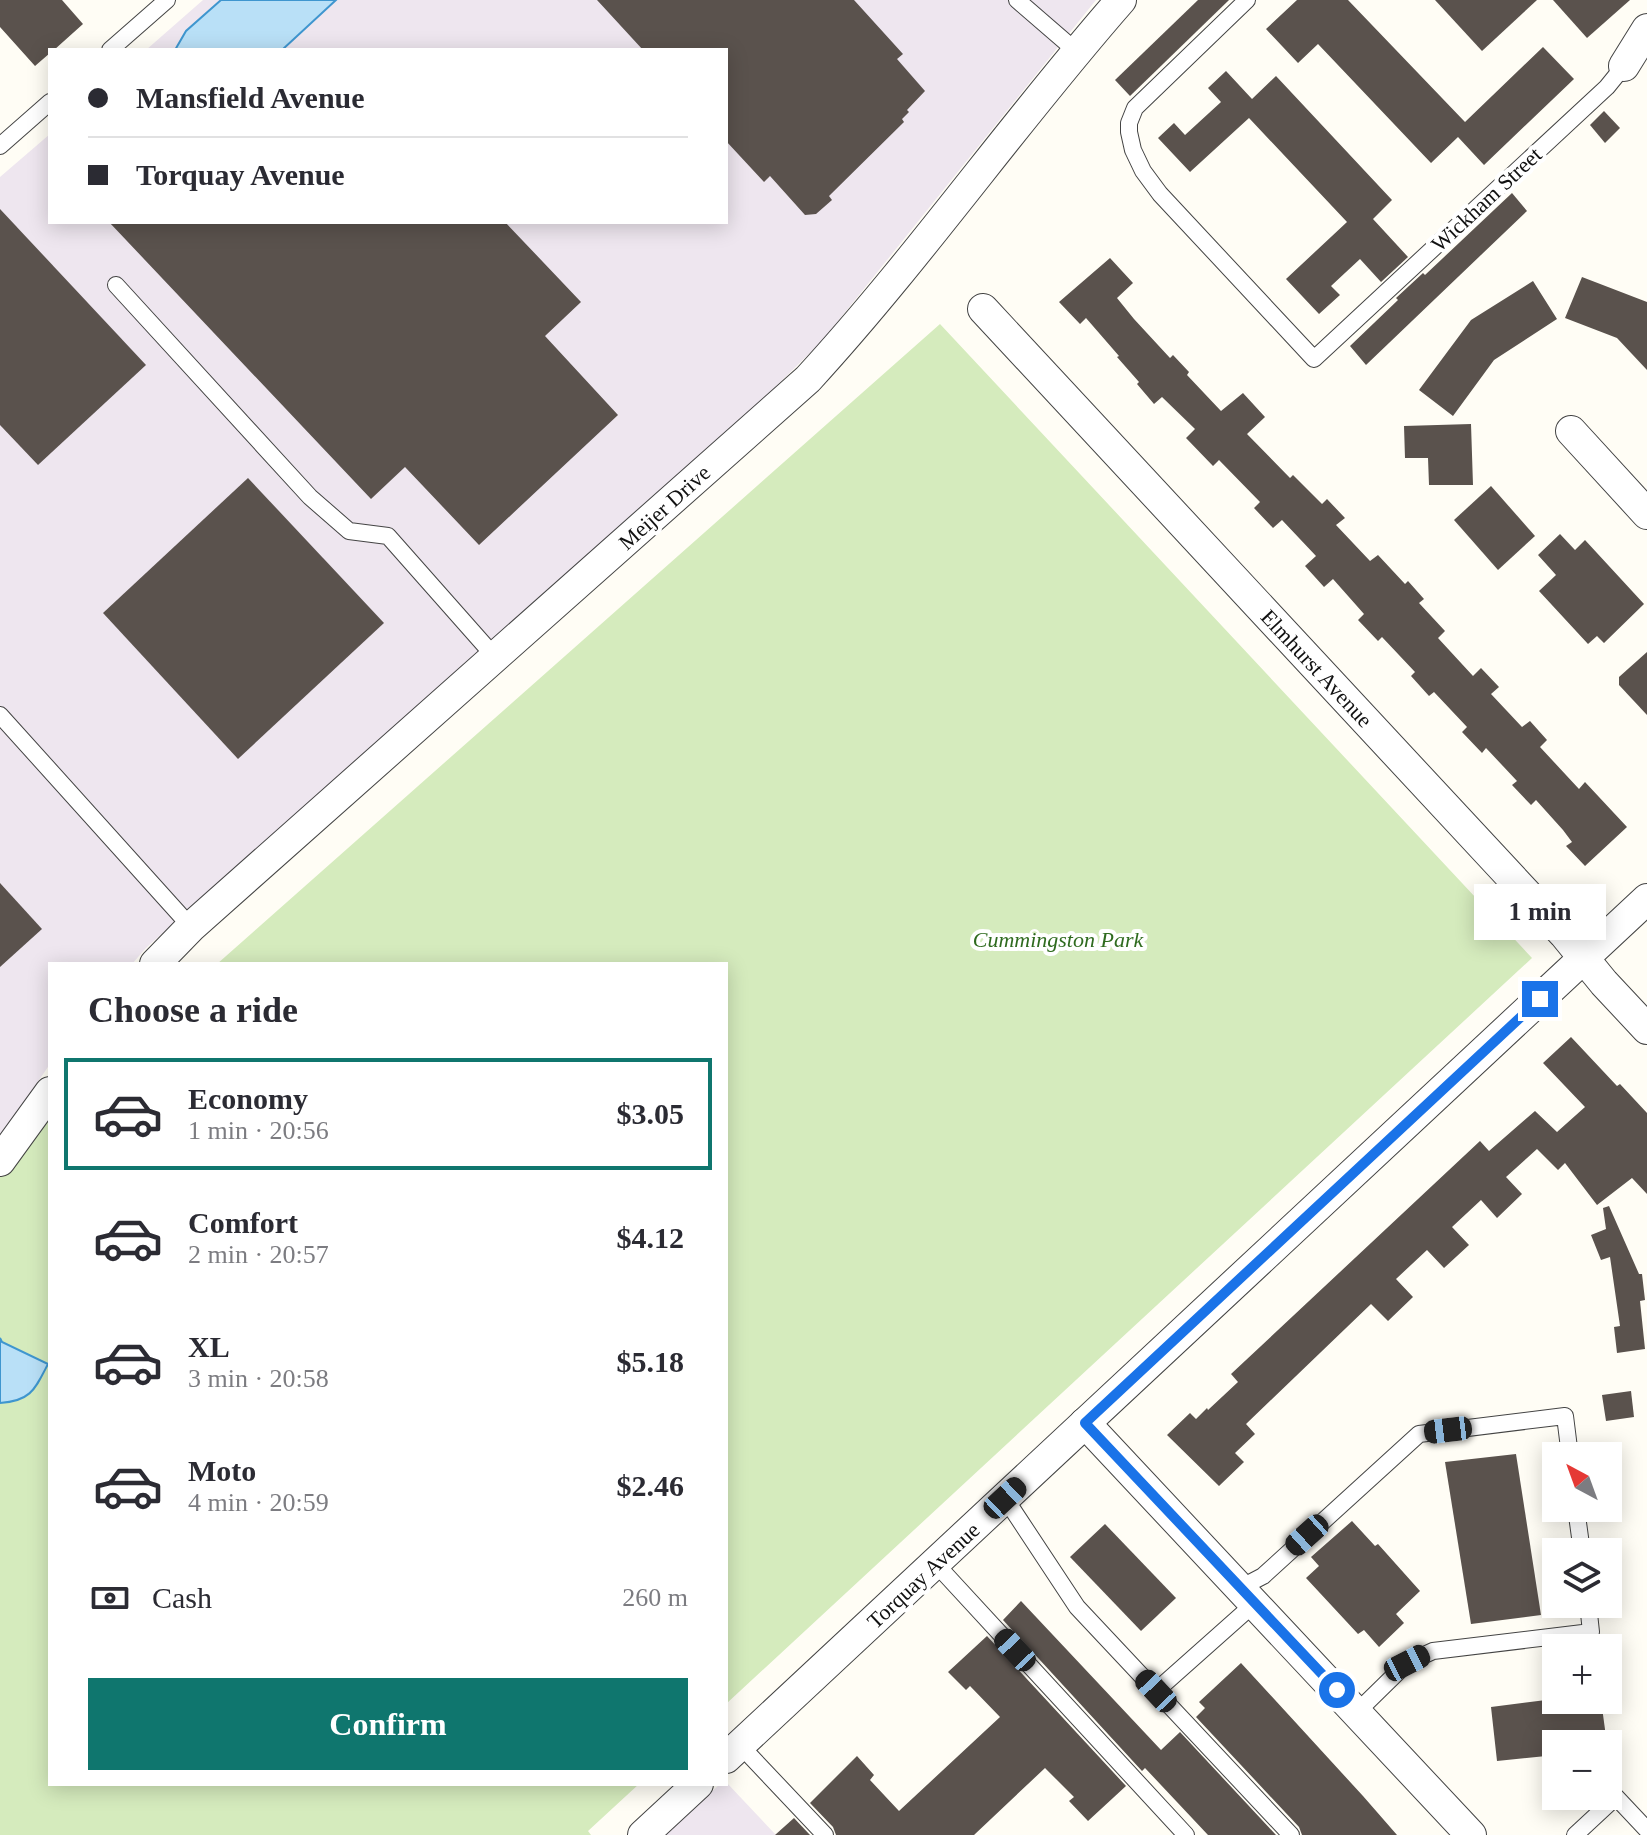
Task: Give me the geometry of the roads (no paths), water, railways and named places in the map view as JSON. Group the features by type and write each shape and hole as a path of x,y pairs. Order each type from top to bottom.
{"street":[{"name":"Meijer Drive","path":"157,962 191,927 808,379 857,325 1076,51 1121,0"},
{"name":"Wickham Street","path":"1624,66 1647,29"},
{"name":"Elmhurst Avenue","path":"983,309 1564,934 1647,1029"},
{"path":"1571,431 1647,514"},
{"name":"Torquay Avenue","path":"733,1752 1647,899"},
{"path":"0,1161 48,1095"},
{"path":"1085,1423 1471,1835"},
{"path":"643,1835 696,1786"}],"lane":[{"path":"112,48 167,0"},
{"path":"1017,0 1076,51"},
{"name":"Wickham Street","path":"1247,0 1135,108 1129,132 1137,162 1160,194 1314,359 1607,87 1624,66"},
{"path":"0,146 48,104"},
{"path":"116,285 310,497 349,531 388,536 495,657"},
{"path":"0,715 191,927"},
{"path":"1156,1691 1248,1596 1263,1576 1419,1434 1565,1416 1568,1442"},
{"path":"1005,1498 1077,1607 1291,1835"},
{"path":"935,1563 1186,1835"},
{"path":"1357,1712 1407,1663 1433,1651 1591,1632 1590,1618"},
{"path":"733,1752 825,1835"},
{"path":"1575,1835 1616,1797 1647,1830"}],"water":[{"path":"221,0 336,0 284,48 176,48 186,31"},
{"path":"0,1338 2,1342 48,1364 31,1392 19,1400 0,1403"}],"park label":[{"name":"Cummingston Park","path":"1058,939"}]}
